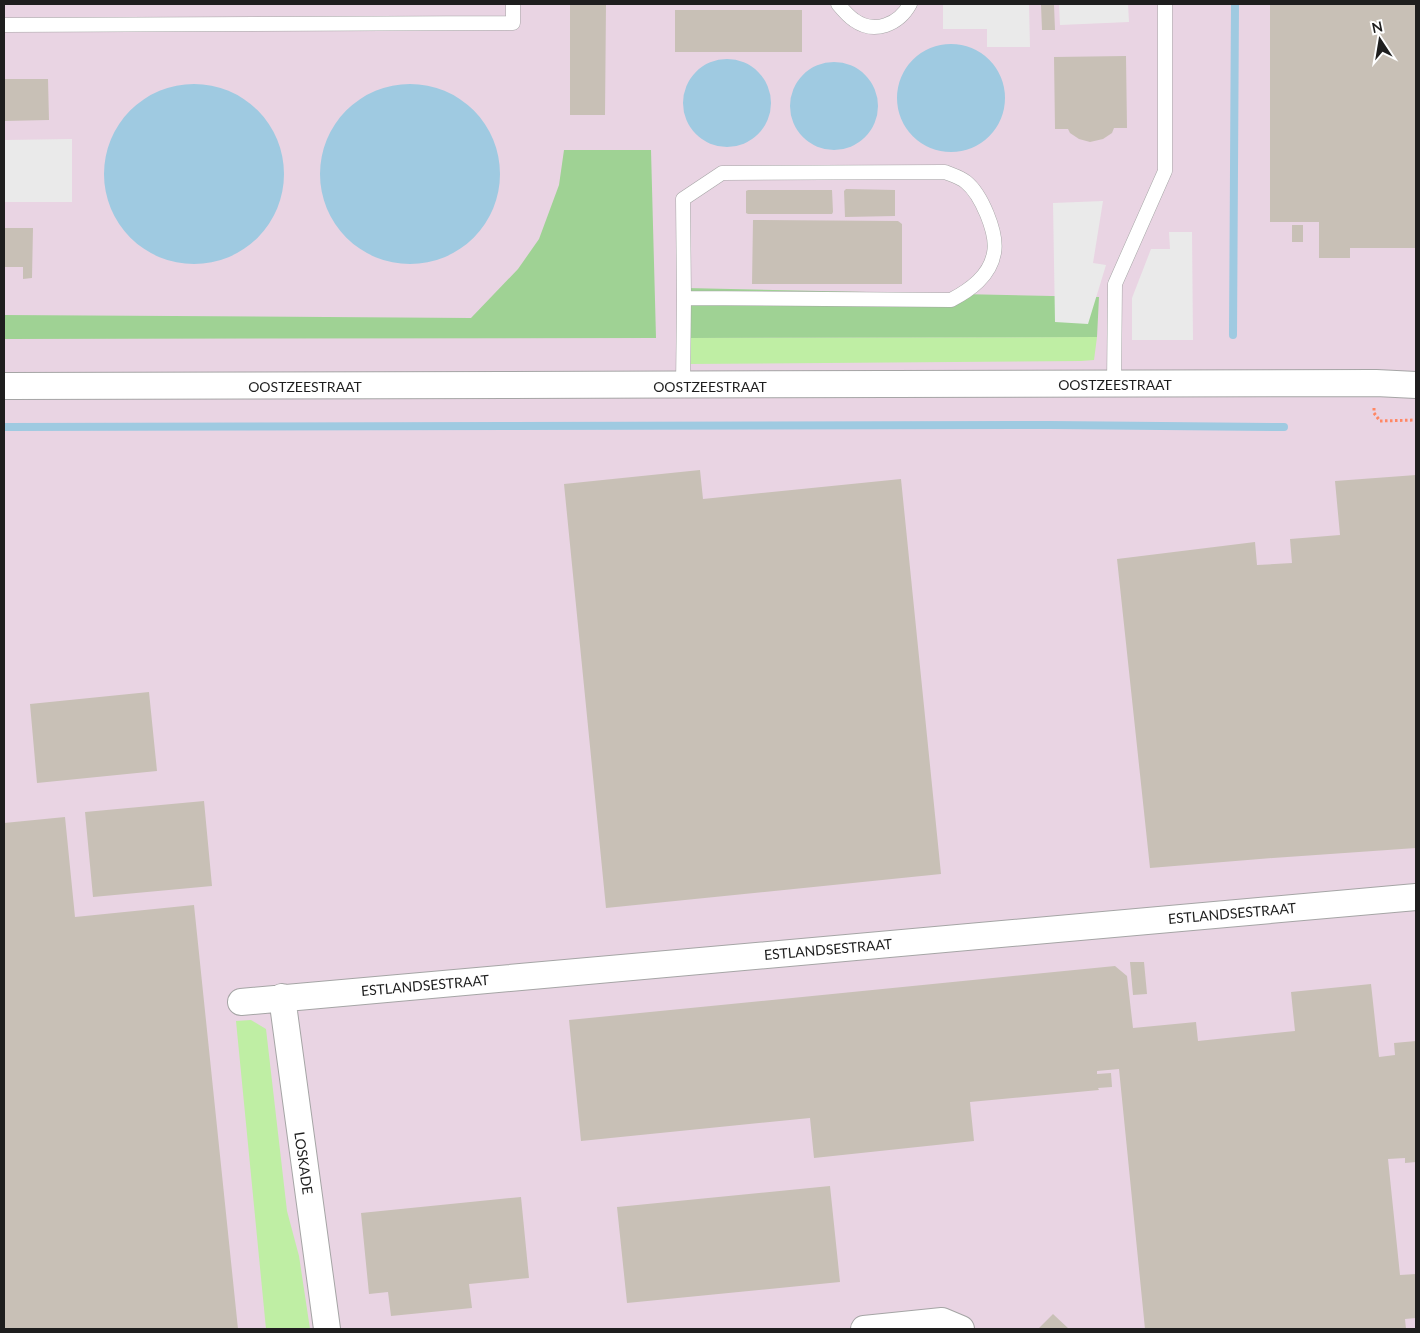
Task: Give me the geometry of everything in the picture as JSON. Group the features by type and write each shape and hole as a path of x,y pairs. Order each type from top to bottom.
{"street":[{"name":"OOSTZEESTRAAT","path":"4,386 1376,383 1416,385"},
{"name":"ESTLANDSESTRAAT","path":"241,1002 1416,897"},
{"name":"LOSKADE","path":"282,997 327,1329"},
{"path":"864,1329 942,1321 961,1329"}],"lane":[{"path":"4,25 513,23 514,4"},
{"path":"838,4 856,21 867,26 880,27 893,23 903,15 910,4"},
{"path":"1114,384 1115,284 1165,171 1165,4"},
{"path":"683,386 683,199 722,173 945,172 965,180 978,196 987,215 993,236 994,252 985,273 966,292 951,300 684,298"}],"shaded area":[{"path":"4,4 1416,4 1416,1329 4,1329"},
{"path":"943,4 1029,4 1030,47 987,47 987,29 943,29"},
{"path":"1059,4 1128,4 1129,22 1060,25"},
{"path":"72,139 72,202 4,202 4,140"},
{"path":"1103,201 1093,263 1106,265 1088,324 1055,322 1053,203"},
{"path":"1169,232 1192,232 1193,340 1132,340 1132,298 1151,249 1170,249"}],"green space":[{"path":"564,150 651,150 656,338 4,339 4,315 471,318 518,269 539,239 559,185"},
{"path":"686,288 1099,297 1097,337 687,338"},
{"path":"1097,337 1094,360 1081,361 687,364 687,338"},
{"path":"251,1020 266,1029 287,1211 299,1256 310,1329 266,1329 236,1021"}],"water":[{"path":"951,44 972,48 989,60 1001,77 1005,98 1001,119 989,136 972,148 951,152 930,148 913,136 901,119 897,98 901,77 913,60 930,48"},
{"path":"718,59 736,59 752,66 764,78 771,94 771,112 764,128 752,140 736,147 718,147 702,140 690,128 683,112 683,94 690,78 702,66"},
{"path":"834,62 851,65 859,69 871,81 875,89 878,106 875,123 871,131 859,143 851,147 834,150 817,147 809,143 797,131 793,123 790,106 793,89 797,81 809,69 817,65"},
{"path":"194,84 212,86 228,91 244,99 263,117 269,124 280,148 284,174 282,192 277,208 269,224 251,243 244,249 220,260 194,264 176,262 160,257 144,249 125,231 119,224 108,200 104,174 106,156 111,140 119,124 137,105 144,99 168,88"},
{"path":"410,84 428,86 444,91 460,99 479,117 485,124 496,148 500,174 498,192 493,208 485,224 467,243 460,249 436,260 410,264 392,262 376,257 360,249 341,231 335,224 324,200 320,174 322,156 327,140 335,124 353,105 360,99 384,88"}],"building":[{"path":"570,4 606,4 605,115 570,115"},
{"path":"1270,4 1416,4 1416,248 1350,248 1350,258 1319,258 1319,222 1270,222"},
{"path":"1041,5 1054,5 1055,30 1042,30"},
{"path":"675,10 802,10 802,52 675,52"},
{"path":"1126,56 1127,128 1114,128 1112,133 1103,139 1090,142 1079,139 1070,133 1068,129 1055,129 1054,57"},
{"path":"4,79 48,79 49,120 4,121"},
{"path":"846,189 895,190 895,216 845,217 844,191"},
{"path":"832,190 833,212 832,214 748,214 746,213 746,191"},
{"path":"753,220 898,221 902,224 902,284 752,284"},
{"path":"1292,225 1303,225 1303,242 1292,242"},
{"path":"4,228 33,228 32,278 23,279 23,267 4,267"},
{"path":"700,470 703,499 901,479 941,874 606,908 564,484"},
{"path":"1416,475 1416,848 1150,868 1117,559 1255,542 1257,565 1292,563 1290,539 1340,535 1335,481"},
{"path":"149,692 157,771 37,783 30,704"},
{"path":"204,801 212,886 93,897 85,812"},
{"path":"65,817 75,917 194,905 238,1329 4,1329 4,823"},
{"path":"1130,962 1144,962 1147,994 1133,995"},
{"path":"1115,966 1127,976 1133,1028 1196,1022 1198,1041 1295,1031 1291,992 1371,984 1379,1057 1395,1055 1394,1043 1416,1041 1416,1162 1405,1163 1405,1158 1388,1159 1400,1275 1416,1274 1416,1318 1405,1319 1406,1329 1145,1329 1119,1069 1097,1071 1097,1074 1111,1073 1112,1087 1098,1088 1099,1090 970,1102 974,1141 814,1158 810,1118 581,1141 569,1020"},
{"path":"830,1186 840,1282 627,1303 617,1207"},
{"path":"521,1197 529,1278 469,1284 472,1308 391,1316 388,1292 369,1294 361,1213"},
{"path":"1053,1314 1069,1329 1038,1329"}],"waterway":[{"path":"1233,335 1235,4"},
{"path":"4,427 1050,425 1284,427"}]}
